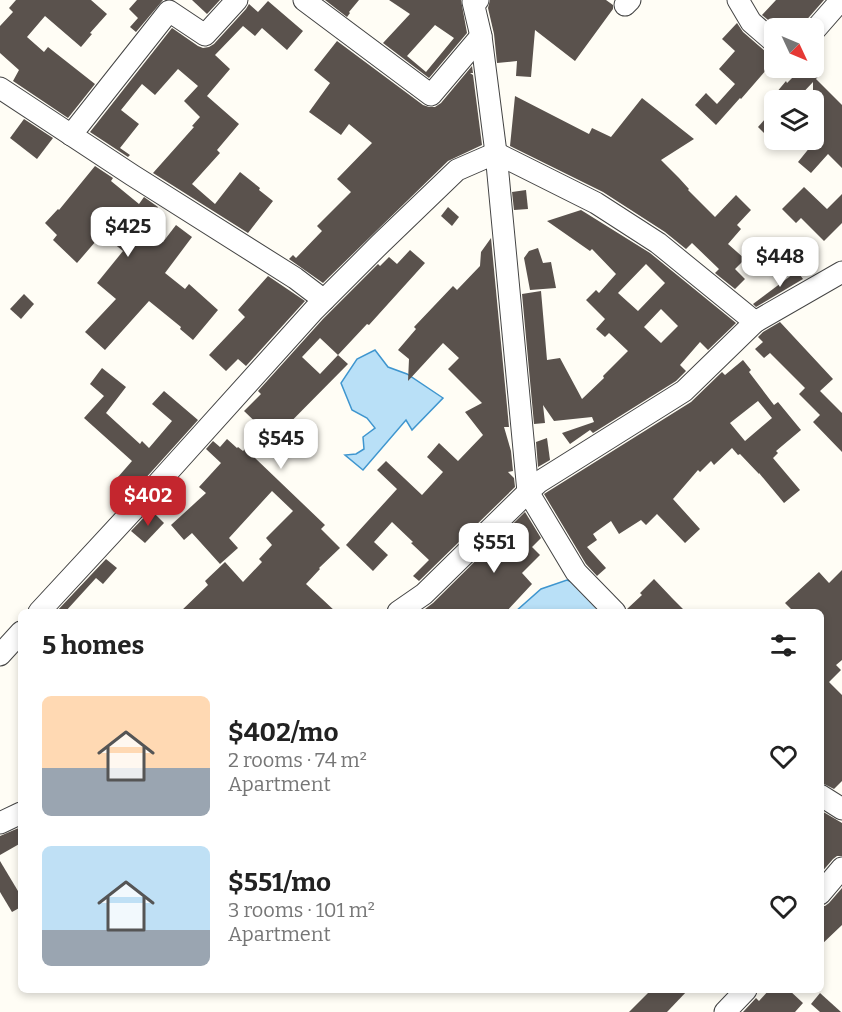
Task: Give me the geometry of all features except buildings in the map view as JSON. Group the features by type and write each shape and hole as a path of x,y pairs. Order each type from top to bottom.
{"street":[{"path":"70,135 169,11 205,35 237,0"},
{"path":"304,0 431,95 481,36"},
{"path":"478,0 473,2 481,36 496,153 528,492 576,572 612,609"},
{"path":"738,0 751,22 764,33"},
{"path":"824,19 841,0"},
{"path":"0,88 141,181 296,278 324,300"},
{"path":"42,609 324,300 457,171 496,153"},
{"path":"496,153 596,203 649,237 755,322"},
{"path":"402,609 424,594 539,482 684,391 755,322 842,272"},
{"path":"0,655 18,635"},
{"path":"824,798 842,809"},
{"path":"0,823 18,814"},
{"path":"824,889 842,868"},
{"path":"725,1012 743,993"}],"water":[{"path":"375,350 388,367 407,374 443,398 412,430 406,420 363,470 345,455 356,454 364,449 363,437 375,428 367,418 352,410 341,383 357,359"},
{"path":"567,580 584,587 602,609 518,609 541,589"}]}
